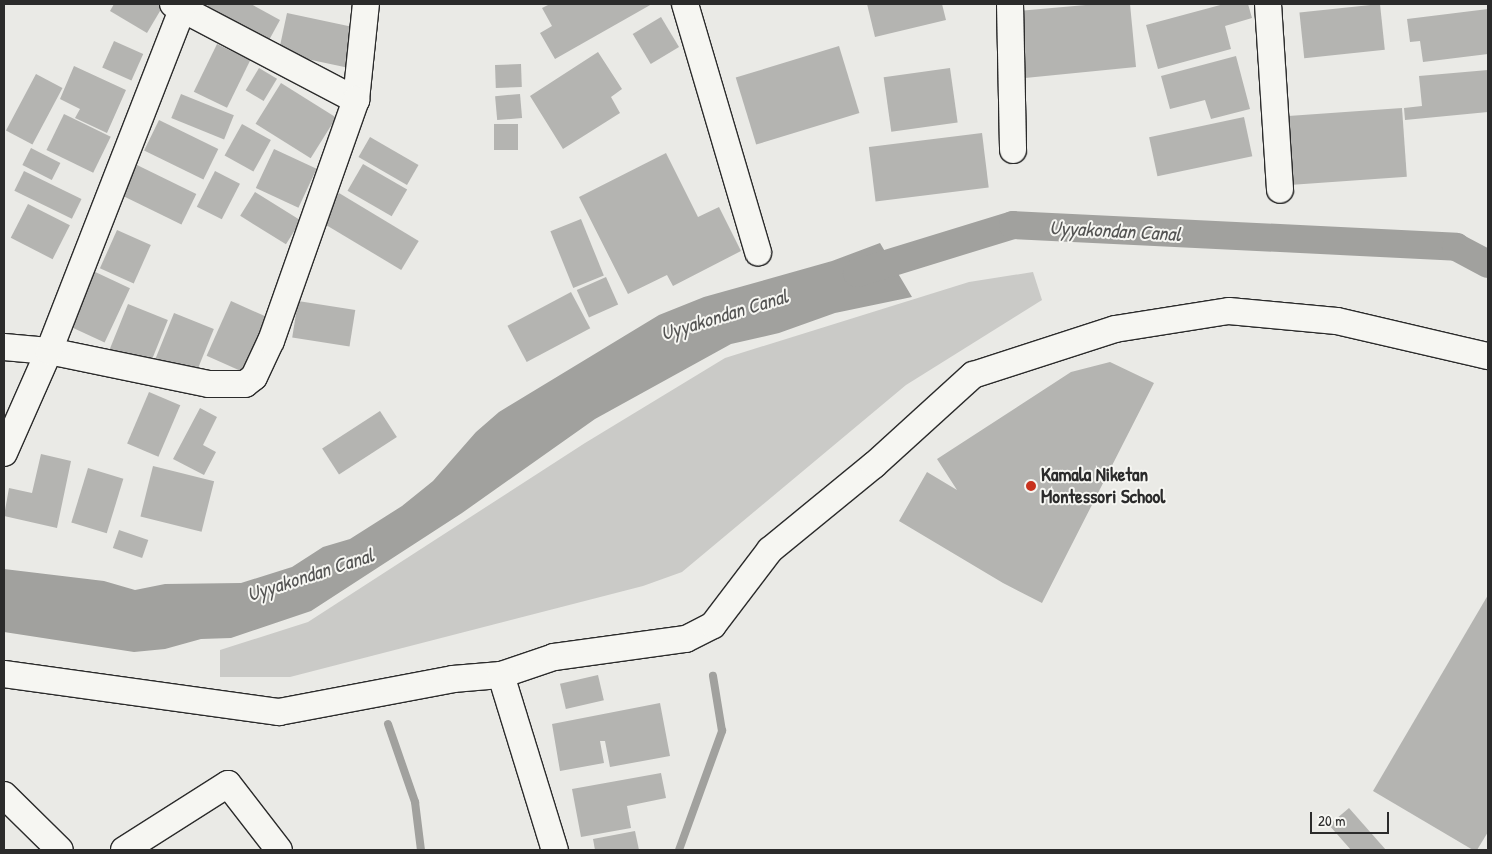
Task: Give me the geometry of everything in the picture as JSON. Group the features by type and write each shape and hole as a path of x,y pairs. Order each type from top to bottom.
{"street":[{"path":"4,347 49,351 209,384 234,386 245,384 254,377 271,341 356,100 366,4"},
{"path":"685,4 758,252"},
{"path":"1010,4 1013,150"},
{"path":"1268,4 1280,190"},
{"path":"4,454 49,351 180,6 356,100"},
{"path":"4,674 280,712 453,679 501,675 554,657 686,638 713,625 770,550 874,466 973,376 1115,329 1229,311 1337,321 1488,356"},
{"path":"501,675 555,850"},
{"path":"124,850 228,784 279,850"},
{"path":"4,795 60,850"}],"shaded area":[{"path":"1033,272 1042,300 906,385 682,572 643,586 290,677 220,677 220,650 308,622 585,443 725,358 969,282"}],"water":[{"path":"880,243 912,297 835,313 779,333 731,344 595,419 462,513 311,611 231,638 201,639 165,649 134,652 4,632 4,569 104,581 135,590 165,584 241,583 292,567 323,547 350,539 402,506 433,481 476,432 499,412 659,315 704,297 832,261"}],"building":[{"path":"114,4 159,4 163,6 147,33 110,11"},
{"path":"208,4 251,4 280,20 268,42 207,7"},
{"path":"550,4 652,4 555,59 540,33 552,26 542,8"},
{"path":"867,4 942,4 946,20 875,37"},
{"path":"1097,4 1130,4 1136,67 1025,78 1018,11"},
{"path":"1224,4 1248,4 1252,18 1225,26 1231,49 1158,69 1146,25"},
{"path":"1380,4 1385,50 1304,58 1299,12"},
{"path":"1488,9 1488,54 1423,62 1420,41 1410,42 1407,19"},
{"path":"287,13 356,28 348,68 278,53"},
{"path":"661,17 679,47 651,64 633,34"},
{"path":"114,41 143,54 131,81 102,67"},
{"path":"217,44 250,60 227,108 194,92"},
{"path":"839,46 859,113 756,145 736,78"},
{"path":"598,52 622,89 611,97 620,113 563,149 530,96"},
{"path":"1236,56 1250,109 1211,119 1205,100 1170,109 1161,76"},
{"path":"521,64 522,87 496,88 495,65"},
{"path":"74,66 126,90 107,133 75,118 80,109 60,99"},
{"path":"259,68 277,79 264,101 246,90"},
{"path":"950,68 958,122 891,132 884,77"},
{"path":"1488,70 1488,112 1405,120 1404,108 1422,106 1419,76"},
{"path":"36,74 62,88 32,145 6,131"},
{"path":"281,83 336,117 311,158 256,124"},
{"path":"181,94 234,115 224,139 171,118"},
{"path":"520,94 522,118 497,120 495,96"},
{"path":"1402,108 1407,177 1293,185 1288,116"},
{"path":"64,114 111,137 93,173 46,150"},
{"path":"1244,117 1252,156 1157,176 1149,137"},
{"path":"159,120 218,149 203,179 144,151"},
{"path":"242,124 271,140 253,171 225,155"},
{"path":"494,124 518,124 518,150 494,150"},
{"path":"982,133 989,188 876,201 869,147"},
{"path":"370,137 418,165 407,185 358,157"},
{"path":"31,148 60,163 52,180 22,165"},
{"path":"274,149 317,169 298,208 256,188"},
{"path":"666,153 698,217 719,207 741,251 673,286 667,275 628,294 579,197"},
{"path":"363,164 407,189 392,216 348,191"},
{"path":"137,165 196,194 181,224 122,196"},
{"path":"24,171 82,199 72,219 14,191"},
{"path":"215,171 240,184 222,219 197,207"},
{"path":"255,192 301,221 286,244 240,216"},
{"path":"339,193 419,241 401,270 321,222"},
{"path":"28,204 70,225 53,259 11,238"},
{"path":"581,219 604,276 573,288 550,231"},
{"path":"117,230 151,245 134,283 100,268"},
{"path":"91,270 130,288 105,343 66,324"},
{"path":"606,277 618,304 589,317 577,290"},
{"path":"571,292 590,328 527,362 507,326"},
{"path":"231,301 270,318 246,373 207,356"},
{"path":"298,301 355,310 349,347 292,338"},
{"path":"128,304 168,320 149,367 109,351"},
{"path":"174,313 214,329 195,375 155,359"},
{"path":"1110,362 1154,383 1042,603 1003,583 899,521 927,472 957,490 937,459 1071,372"},
{"path":"149,392 180,405 158,457 127,444"},
{"path":"200,408 217,417 203,445 216,452 204,475 173,459"},
{"path":"380,411 397,437 339,475 322,449"},
{"path":"41,454 71,461 57,528 4,516 9,488 32,493"},
{"path":"153,466 214,481 202,532 140,516"},
{"path":"88,468 123,479 107,533 71,523"},
{"path":"119,530 148,540 142,558 113,548"},
{"path":"1488,595 1488,832 1477,850 1473,850 1373,791"},
{"path":"598,675 604,700 566,709 560,684"},
{"path":"660,703 670,756 610,767 605,741 600,741 604,763 560,771 552,724"},
{"path":"661,773 666,798 627,806 631,828 581,837 572,789"},
{"path":"1349,808 1386,850 1351,850 1329,825"},
{"path":"635,831 639,850 595,850 593,839"}],"waterway":[{"name":"Uyyakondan Canal","path":"857,273 1013,225 1456,247 1488,264"},
{"path":"679,850 722,731 713,676"},
{"path":"388,724 415,802 421,850"}],"place":[{"name":"Kamala Niketan Montessori School","path":"1031,486"}]}
